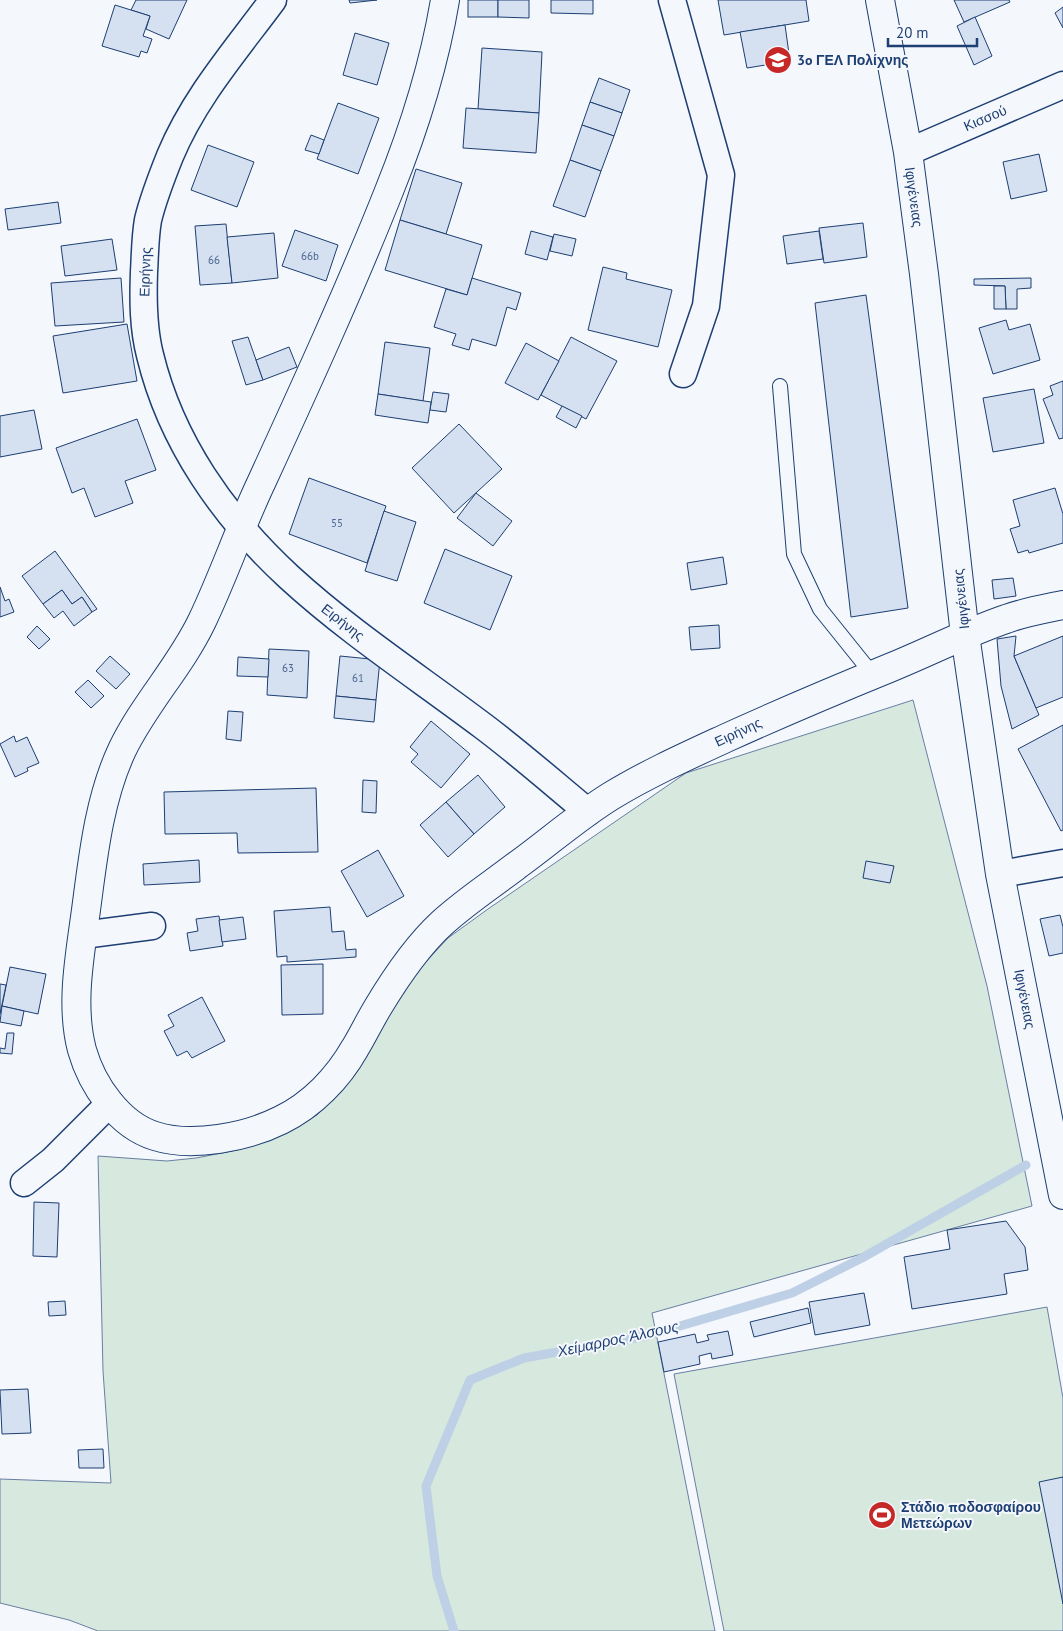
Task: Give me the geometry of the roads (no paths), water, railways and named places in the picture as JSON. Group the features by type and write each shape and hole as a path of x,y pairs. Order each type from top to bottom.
{"street":[{"name":"Ειρήνης","path":"273,0 207,89 180,135 153,202 148,221 145,248 144,321 150,354 162,394 194,462 212,492 241,527 288,575 319,603 487,728 588,812 627,787 689,755 796,706 1013,616 1063,605"},
{"path":"445,0 434,59 395,176 350,289 241,527 200,624 184,654 132,732 120,753 112,777 101,816 83,935 77,998 78,1027 81,1044 93,1076 110,1102 132,1124 149,1134 169,1139 196,1141 226,1138 278,1122 308,1105 341,1068 354,1050 392,984 407,963 440,925 465,904 588,812"},
{"path":"672,0 721,175 706,306 684,374"},
{"name":"Ιφιγένειας","path":"880,0 908,152 924,274 965,635 1000,874 1063,1195"},
{"name":"Κισσού","path":"908,152 1063,85"},
{"path":"1000,874 1063,863"},
{"path":"83,935 152,926"},
{"path":"24,1183 53,1160 110,1102"}],"lane":[{"path":"780,386 794,554 820,609 874,674"}],"waterway":[{"name":"Χείμαρρος Άλσους","path":"454,1631 437,1576 426,1486 470,1380 524,1358 646,1336 792,1293 862,1258 1026,1165"}],"place":[{"name":"3o ΓΕΛ Πολίχνης","path":"778,60"},
{"name":"Στάδιο ποδοσφαίρου Μετεώρων","path":"882,1515"}]}
